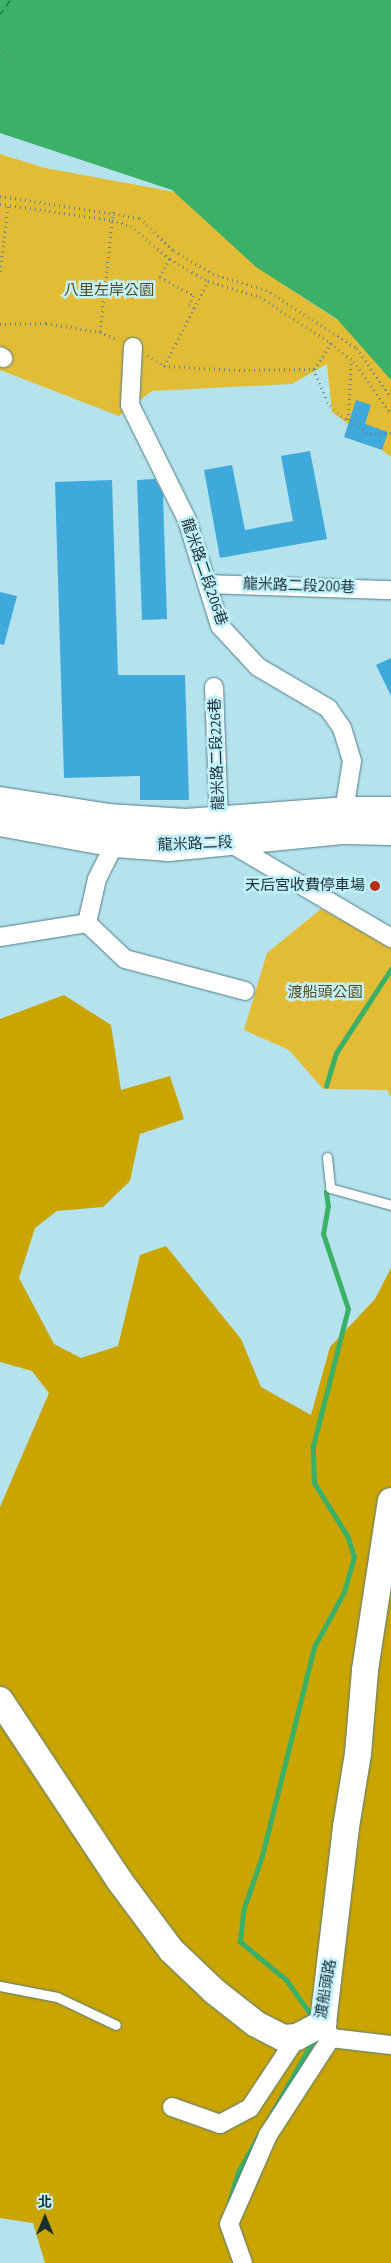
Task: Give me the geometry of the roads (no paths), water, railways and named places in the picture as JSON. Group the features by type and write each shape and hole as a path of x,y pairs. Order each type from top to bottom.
{"main road":[{"name":"龍米路二段","path":"0,801 108,818 186,823 225,832 391,831"},
{"name":"龍米路二段","path":"0,822 115,843 169,847 225,832 344,811 391,811"}],"street":[{"name":"龍米路二段206巷","path":"133,347 130,404 187,520 220,626 258,668 328,708 342,728 352,761 344,811"},
{"name":"龍米路二段200巷","path":"206,584 391,590"},
{"name":"龍米路二段226巷","path":"214,687 225,832"},
{"path":"225,832 391,938"},
{"path":"87,923 97,879 115,843"},
{"path":"0,937 87,923"},
{"path":"87,923 125,959 245,992"},
{"name":"渡船頭路","path":"297,2036 327,2031 346,1827 358,1754 365,1670 391,1501"},
{"path":"0,1700 119,1880 171,1950 214,1991 256,2024 284,2038 297,2036"},
{"path":"243,2263 229,2224 268,2135 327,2031 391,2045"},
{"path":"172,2107 220,2124 250,2108 297,2036"}],"lane":[{"path":"326,1157 330,1188 391,1205"},
{"path":"0,1986 57,1997 116,2025"}],"waterway":[{"path":"326,1086 336,1053 391,969"},
{"path":"310,2014 286,1980 240,1942 243,1911 262,1856 314,1647 344,1592 354,1557 347,1536 314,1483 313,1446 348,1309 323,1234 328,1207 326,1192"},
{"path":"267,2122 312,2042"},
{"path":"229,2203 238,2172 259,2135"}],"place":[{"name":"天后宮收費停車場","path":"375,886"}],"park label":[{"name":"八里左岸公園","path":"109,291"},
{"name":"渡船頭公園","path":"325,993"}]}
